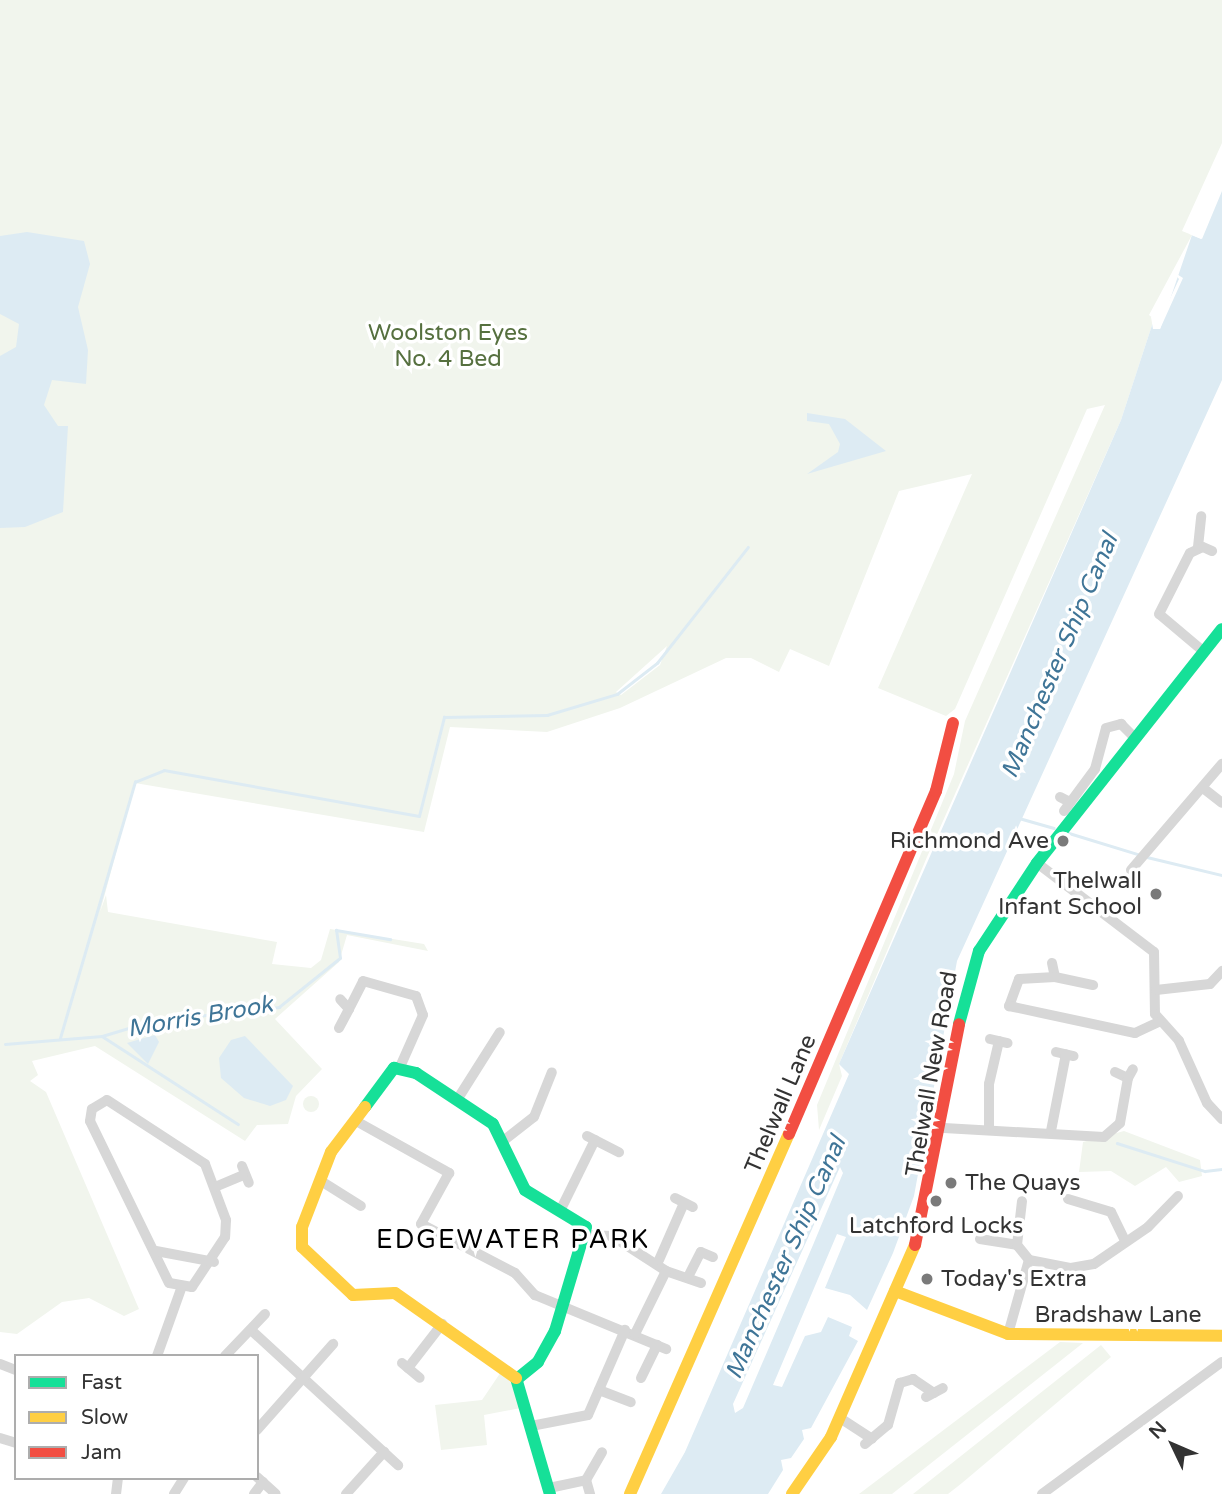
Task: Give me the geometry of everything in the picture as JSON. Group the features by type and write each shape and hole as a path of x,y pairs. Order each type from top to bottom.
{"street":[{"path":"1201,516 1198,547 1155,611 1203,651"},
{"path":"1198,547 1212,551"},
{"name":"Thelwall New Road","path":"792,1494 839,1418 928,1209 971,970 1037,863 1134,737 1203,651 1221,633"},
{"name":"Thelwall Lane","path":"630,1494 876,936 936,791 953,723"},
{"path":"1060,797 1067,807 1095,769 1107,728 1121,724 1134,737"},
{"path":"1131,870 1150,853 1222,764"},
{"path":"1203,788 1222,803"},
{"path":"1037,863 1154,953 1159,1022 1179,1041 1207,1103 1222,1119"},
{"path":"1052,963 1055,976"},
{"path":"1156,990 1210,984 1222,971"},
{"path":"1093,985 1055,976 1019,979 1009,1006 1135,1033 1159,1022"},
{"path":"339,1028 363,981 416,996 423,1015 400,1067 382,1077 356,1121 331,1152 300,1234 306,1252 353,1295 395,1293 499,1360 517,1379 549,1491 586,1480 602,1452"},
{"path":"340,999 349,1009"},
{"path":"457,1100 500,1032"},
{"path":"989,1130 989,1084 999,1041"},
{"path":"1051,1131 1065,1054"},
{"path":"400,1067 493,1124 503,1141 520,1184 579,1220 587,1235 548,1348 517,1379"},
{"path":"503,1141 534,1117 552,1072"},
{"path":"944,1128 1051,1131 1094,1139 1111,1133 1122,1115 1131,1073 1115,1072"},
{"path":"121,1104 196,1154 215,1187 226,1220 214,1262 197,1283 181,1289 170,1283 90,1121 96,1105 121,1104"},
{"path":"356,1121 449,1173 421,1224 515,1273 535,1295 661,1347 641,1378"},
{"path":"561,1209 591,1138 619,1152"},
{"path":"215,1187 245,1175"},
{"path":"321,1181 361,1206"},
{"path":"980,1238 1017,1245 1029,1260 1072,1268 1094,1264 1124,1239 1148,1227 1178,1196"},
{"path":"1068,1199 1111,1212 1124,1239"},
{"path":"1017,1245 1022,1202"},
{"path":"659,1260 684,1203"},
{"path":"587,1235 612,1236 659,1260 666,1271 701,1283"},
{"path":"156,1251 214,1262"},
{"path":"688,1277 701,1252 713,1257"},
{"path":"1008,1334 1029,1260"},
{"path":"531,1426 588,1415 630,1332 666,1271"},
{"path":"158,1354 181,1289"},
{"name":"Bradshaw Lane","path":"895,1291 1008,1334 1222,1336"},
{"path":"227,1354 265,1314"},
{"path":"420,1378 405,1365 442,1324"},
{"path":"251,1330 398,1465"},
{"path":"259,1428 333,1344"},
{"path":"1042,1494 1222,1362"},
{"path":"839,1418 868,1442 892,1419 900,1383 913,1379 934,1393"},
{"path":"599,1390 631,1402"},
{"path":"346,1494 384,1452"},
{"path":"254,1494 260,1479 276,1494"},
{"path":"586,1480 590,1494"}],"green space":[{"name":"Woolston Eyes No. 4 Bed","path":"0,0 1222,0 1222,143 1182,231 1192,235 1149,315 1154,319 1121,420 927,857 839,1064 842,1076 819,1130 817,1105 954,774 965,721 1105,405 1087,409 955,709 946,716 878,688 972,474 899,491 829,666 790,649 779,672 751,658 726,658 620,708 547,732 450,727 424,832 135,783 100,912 106,895 108,912 277,942 272,964 311,968 321,960 330,929 424,944 428,951 347,935 339,962 275,1019 322,1069 296,1096 288,1124 257,1125 245,1141 95,1046 32,1061 38,1075 30,1081 46,1092 139,1309 124,1316 89,1298 62,1302 17,1334 0,1332","holes":["667,646 660,665 621,695 616,692"]},
{"path":"311,1096 319,1104 311,1112 303,1104"},
{"path":"1124,1131 1200,1160 1202,1176 1179,1182 1166,1167 1135,1186 1111,1171 1079,1172 1083,1142"},
{"path":"1060,1342 1083,1343 892,1494 859,1494"},
{"path":"1101,1345 1111,1357 962,1483 948,1494 913,1494"},
{"path":"505,1366 526,1407 484,1415 487,1445 441,1450 435,1405 482,1400"}],"water":[{"name":"Manchester Ship Canal","path":"1222,191 1222,380 957,961 914,1196 893,1253 867,1310 850,1295 825,1288 846,1237 837,1234 773,1385 782,1387 805,1336 821,1332 828,1317 852,1327 849,1336 858,1341 811,1428 802,1430 804,1439 791,1458 781,1460 783,1470 768,1494 661,1494 685,1452 849,1074 839,1064 1121,420 1154,319 1153,328 1160,329 1192,235 1202,239","holes":["840,1167 843,1173 743,1408 735,1413 733,1404"]},
{"path":"27,232 84,241 90,264 78,307 88,350 86,384 52,380 44,405 58,426 68,426 63,512 25,527 0,528 0,356 16,347 19,324 0,314 0,236"},
{"path":"807,413 845,419 886,451 807,474 838,452 840,444 829,424 807,421"},
{"path":"155,1035 159,1042 148,1064 127,1043"},
{"path":"245,1036 293,1086 286,1100 270,1106 244,1098 221,1078 219,1058 231,1040"}],"pier":[{"path":"1222,187 1201,239 1189,234 1199,235"},
{"path":"1172,271 1183,278 1160,329 1153,329 1151,317 1159,317 1158,325 1179,279"}],"waterway":[{"path":"60,1038 135,782 164,770 419,816 444,717 547,715 617,694 657,663 748,547"},
{"path":"1019,818 1054,828"},
{"path":"1069,833 1141,855"},
{"path":"1147,857 1222,875"},
{"name":"Morris Brook","path":"5,1044 102,1036 152,1021 279,1007 340,958 336,930 390,939"},
{"path":"102,1036 238,1124"},
{"path":"1117,1143 1205,1171 1222,1169"}],"traffic: fast":[{"path":"959,1024 979,951 1037,863 1222,629"},
{"path":"365,1107 394,1068 416,1073 493,1124 525,1190 586,1227 555,1331 538,1362 517,1379"},
{"path":"516,1378 550,1494"}],"traffic: slow":[{"path":"365,1107 331,1152 302,1227 302,1247 353,1295 395,1293 516,1378"},
{"path":"630,1494 789,1134"},
{"path":"792,1494 831,1437 915,1245"},
{"path":"895,1291 1008,1334 1222,1336"}],"traffic: jam":[{"path":"789,1134 936,791 953,723"},
{"path":"915,1245 959,1024"}],"place":[{"name":"Richmond Ave","path":"1063,841"},
{"name":"Thelwall Infant School","path":"1156,894"},
{"name":"The Quays","path":"951,1183"},
{"name":"Latchford Locks","path":"936,1201"},
{"name":"Today's Extra","path":"927,1279"}],"district":[{"name":"EDGEWATER PARK","path":"513,1240"}]}
